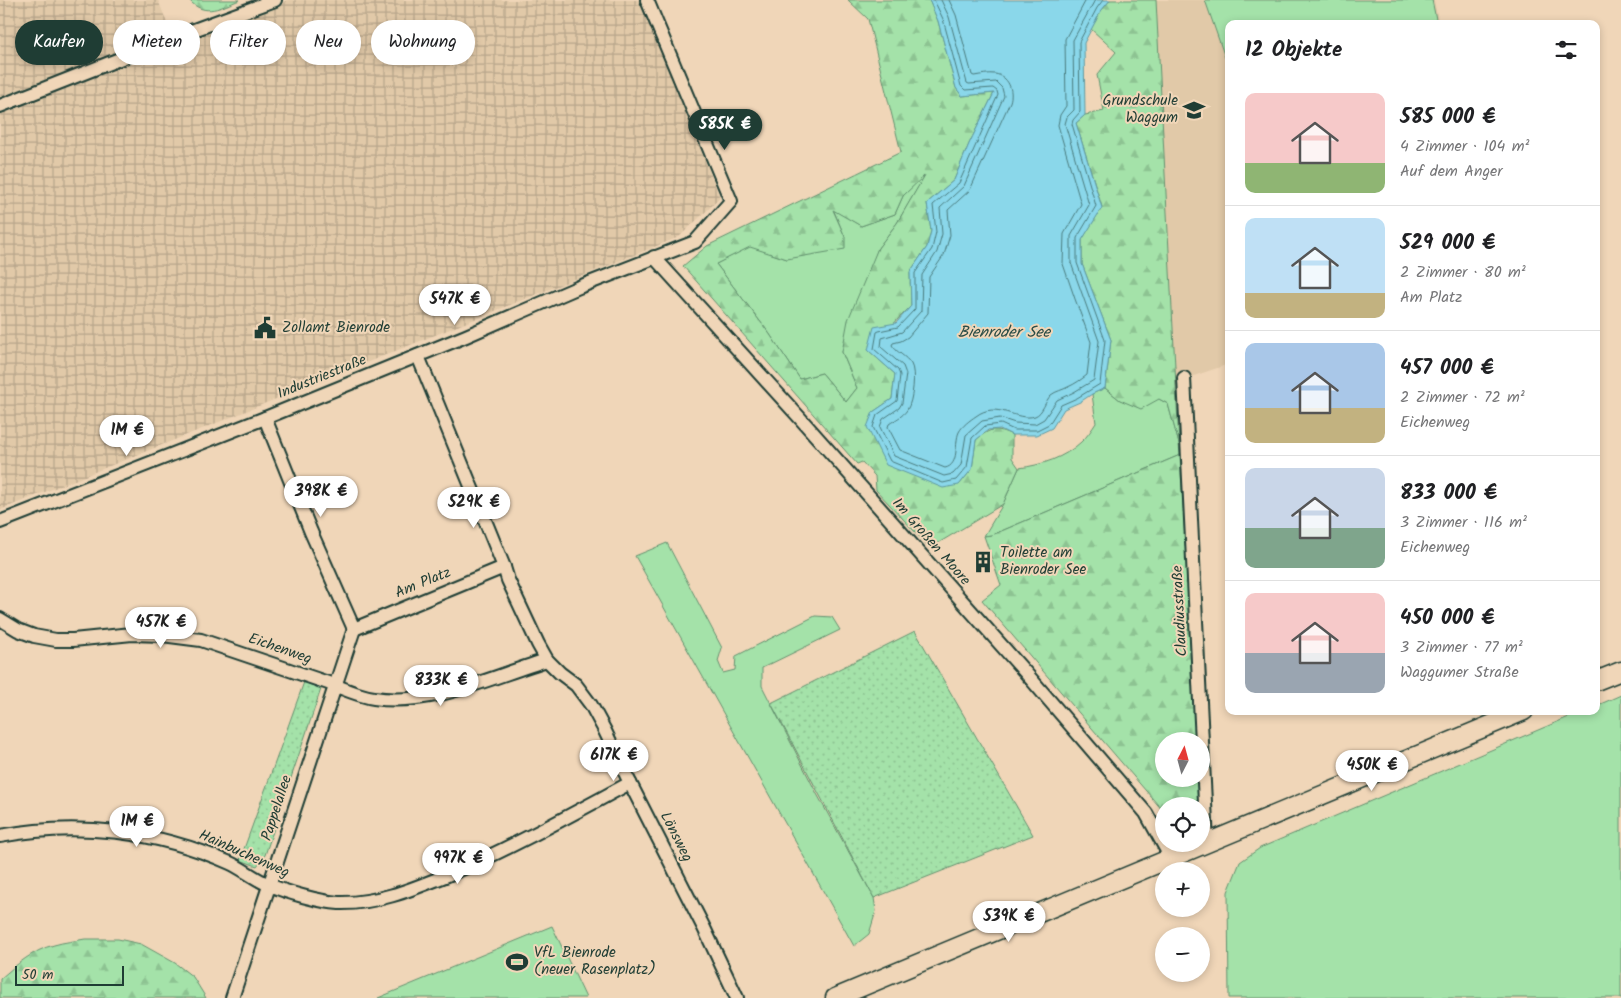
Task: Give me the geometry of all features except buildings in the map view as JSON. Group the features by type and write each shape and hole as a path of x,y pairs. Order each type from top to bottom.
{"street":[{"path":"0,106 275,0"},
{"name":"Industriestraße","path":"0,522 265,418 654,257 695,242 731,201 647,0"},
{"name":"Im Großen Moore","path":"654,257 1025,672 1146,813 1171,858"},
{"path":"418,356 504,567"},
{"name":"Claudiusstraße","path":"1184,378 1205,797"},
{"path":"265,418 311,532 354,629"},
{"name":"Am Platz","path":"354,629 504,567"},
{"name":"Lönsweg","path":"504,567 512,588 547,660 576,685 604,729 737,998"},
{"name":"Eichenweg","path":"0,619 18,630 34,636 56,640 132,634 162,635 201,640 223,646 354,693 375,698 427,697 456,690 547,660"},
{"name":"Pappelallee","path":"232,998 354,629"},
{"path":"1600,679 1621,671"},
{"path":"1210,843 1514,715"},
{"name":"Hainbuchenweg","path":"0,836 45,830 81,829 116,831 149,836 198,850 232,864 269,885 322,901 339,903 367,902 396,895 423,885 515,845 630,783"},
{"path":"835,998 1186,852"}],"shaded area":[{"path":"0,0 158,0 166,20 113,20 113,65 200,65 200,35 210,31 210,65 286,65 286,20 238,20 288,0 645,0 641,2 720,198 679,237 0,510"},
{"name":"Grundschule Waggum","path":"1155,0 1434,0 1438,20 1225,20 1225,365 1176,382 1164,197"}],"green space":[{"path":"189,0 240,0 220,8 207,10 201,9"},
{"path":"848,0 929,0 938,21 956,88 962,96 994,93 954,180 927,203 931,231 927,247 910,272 911,306 868,350 895,374 892,399 873,412 959,485 972,469 976,440 993,430 1012,435 1012,458 1019,468 1003,504 930,548 876,490 875,476 862,462 857,464 683,266 707,246 901,152 868,19","holes":["925,175 897,223 878,248 848,320 842,352 857,388 846,402 822,373 800,379 769,333 716,264 750,247 787,259 845,249 845,237 833,210 861,226 895,214 903,196"]},
{"path":"1110,0 1156,0 1179,444 1168,404 1159,399 1141,409 1120,400 1105,388 1111,340 1082,264 1082,240 1102,207 1076,123 1085,115 1104,111 1097,75 1116,52 1091,29"},
{"path":"1205,0 1432,0 1436,20 1225,20 1225,58"},
{"path":"927,172 897,223 878,248 842,352 857,388 846,402 822,373 800,379 769,333 716,264 750,246 787,259 845,237 833,209 861,226 895,214 903,196"},
{"path":"1105,388 1120,400 1159,399 1168,404 1179,444 1180,455 992,535 984,536 1003,504 1019,468 1044,463 1060,456 1083,440 1096,423 1092,394"},
{"path":"1180,455 1196,732 1155,732 1155,788 1200,788 1198,797 1155,797 1155,802 982,600 1001,585 984,536 992,535"},
{"path":"667,543 722,648 718,661 723,673 735,670 736,656 815,616 832,617 840,630 762,668 762,686 817,794 874,898 876,911 869,934 854,946 635,556"},
{"path":"915,631 1033,835 874,898 771,703"},
{"path":"304,682 321,689 265,855 257,866 240,860"},
{"path":"1621,695 1621,998 1229,998 1228,892 1240,862 1260,848 1574,715 1600,715 1600,704"},
{"name":"VfL Bienrode (neuer Rasenplatz)","path":"552,926 586,998 378,998"},
{"path":"85,939 118,939 141,944 175,963 193,977 206,998 0,998 0,979 12,968 46,947"}],"water":[{"name":"Bienroder See","path":"929,0 1110,0 1101,11 1084,43 1085,115 1076,123 1102,208 1082,240 1082,264 1111,340 1105,388 1064,409 1052,428 1037,435 1012,435 1000,429 988,430 976,440 972,469 959,485 943,488 886,465 867,427 873,412 892,399 895,374 868,350 874,327 896,323 911,306 910,272 927,247 931,231 927,203 954,180 994,93 962,96 956,88 938,21"}],"place":[{"name":"Grundschule Waggum","path":"1194,110"},
{"name":"Zollamt Bienrode","path":"265,328"},
{"name":"Toilette am Bienroder See","path":"983,562"},
{"name":"VfL Bienrode (neuer Rasenplatz)","path":"517,962"}]}
